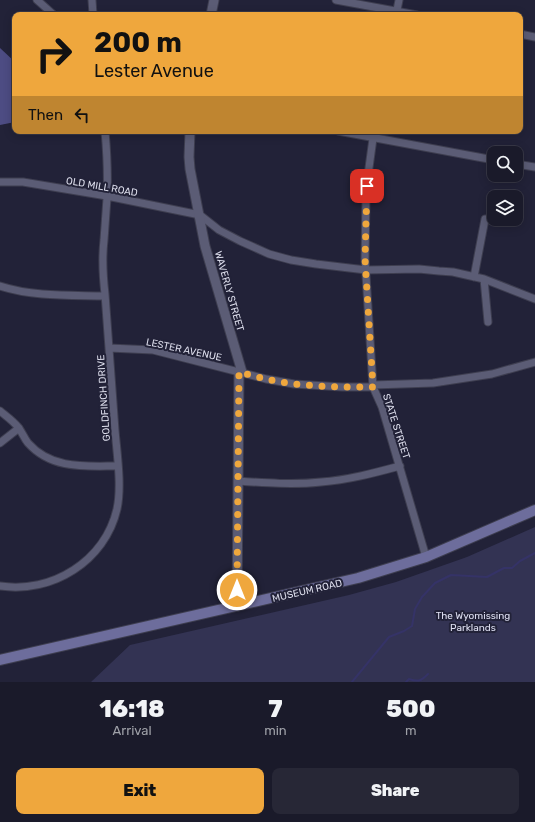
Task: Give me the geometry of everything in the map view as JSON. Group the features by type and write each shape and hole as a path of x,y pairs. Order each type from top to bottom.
{"main road":[{"name":"MUSEUM ROAD","path":"0,660 358,578 426,557 535,510"}],"street":[{"path":"37,0 51,12"},
{"path":"92,0 93,12"},
{"path":"212,12 214,0"},
{"path":"336,0 391,12"},
{"path":"396,12 399,0"},
{"path":"523,35 535,37"},
{"name":"GOLDFINCH DRIVE","path":"0,586 22,588 49,582 70,573 93,555 107,534 115,517 118,500 118,466 105,296 103,248 107,196 105,134"},
{"name":"WAVERLY STREET","path":"190,134 190,169 200,214 205,246 241,372 237,606"},
{"path":"374,134 487,158"},
{"name":"STATE STREET","path":"374,134 366,198 366,270 373,386 382,407 426,557"},
{"path":"523,165 535,167"},
{"name":"OLD MILL ROAD","path":"0,182 23,182 200,214"},
{"path":"200,214 219,230 249,246 291,260 366,270 419,269 453,272 484,279 535,299"},
{"path":"474,277 485,219"},
{"path":"484,279 488,322"},
{"path":"0,286 38,294 105,296"},
{"name":"LESTER AVENUE","path":"109,348 153,350 266,379 323,387 441,382 492,374 535,362"},
{"path":"0,410 19,428 28,443 36,451 54,461 71,466 118,466"},
{"path":"0,443 19,428"},
{"path":"238,481 293,484 322,482 361,476 400,466"}],"green space":[{"name":"The Wyomissing Parklands","path":"535,527 535,682 91,682 130,645 349,595 396,582 467,557"}],"shaded area":[{"path":"0,48 12,59 12,123 0,125"}],"waterway":[{"path":"352,682 389,637 412,626 415,609 422,597 435,583 451,575 487,577 504,568 512,568 520,561 535,553"},
{"path":"406,682 409,679 420,680 428,674"}],"route":[{"path":"237,590 239,372 294,384 329,387 373,387 365,259 367,186"}]}
